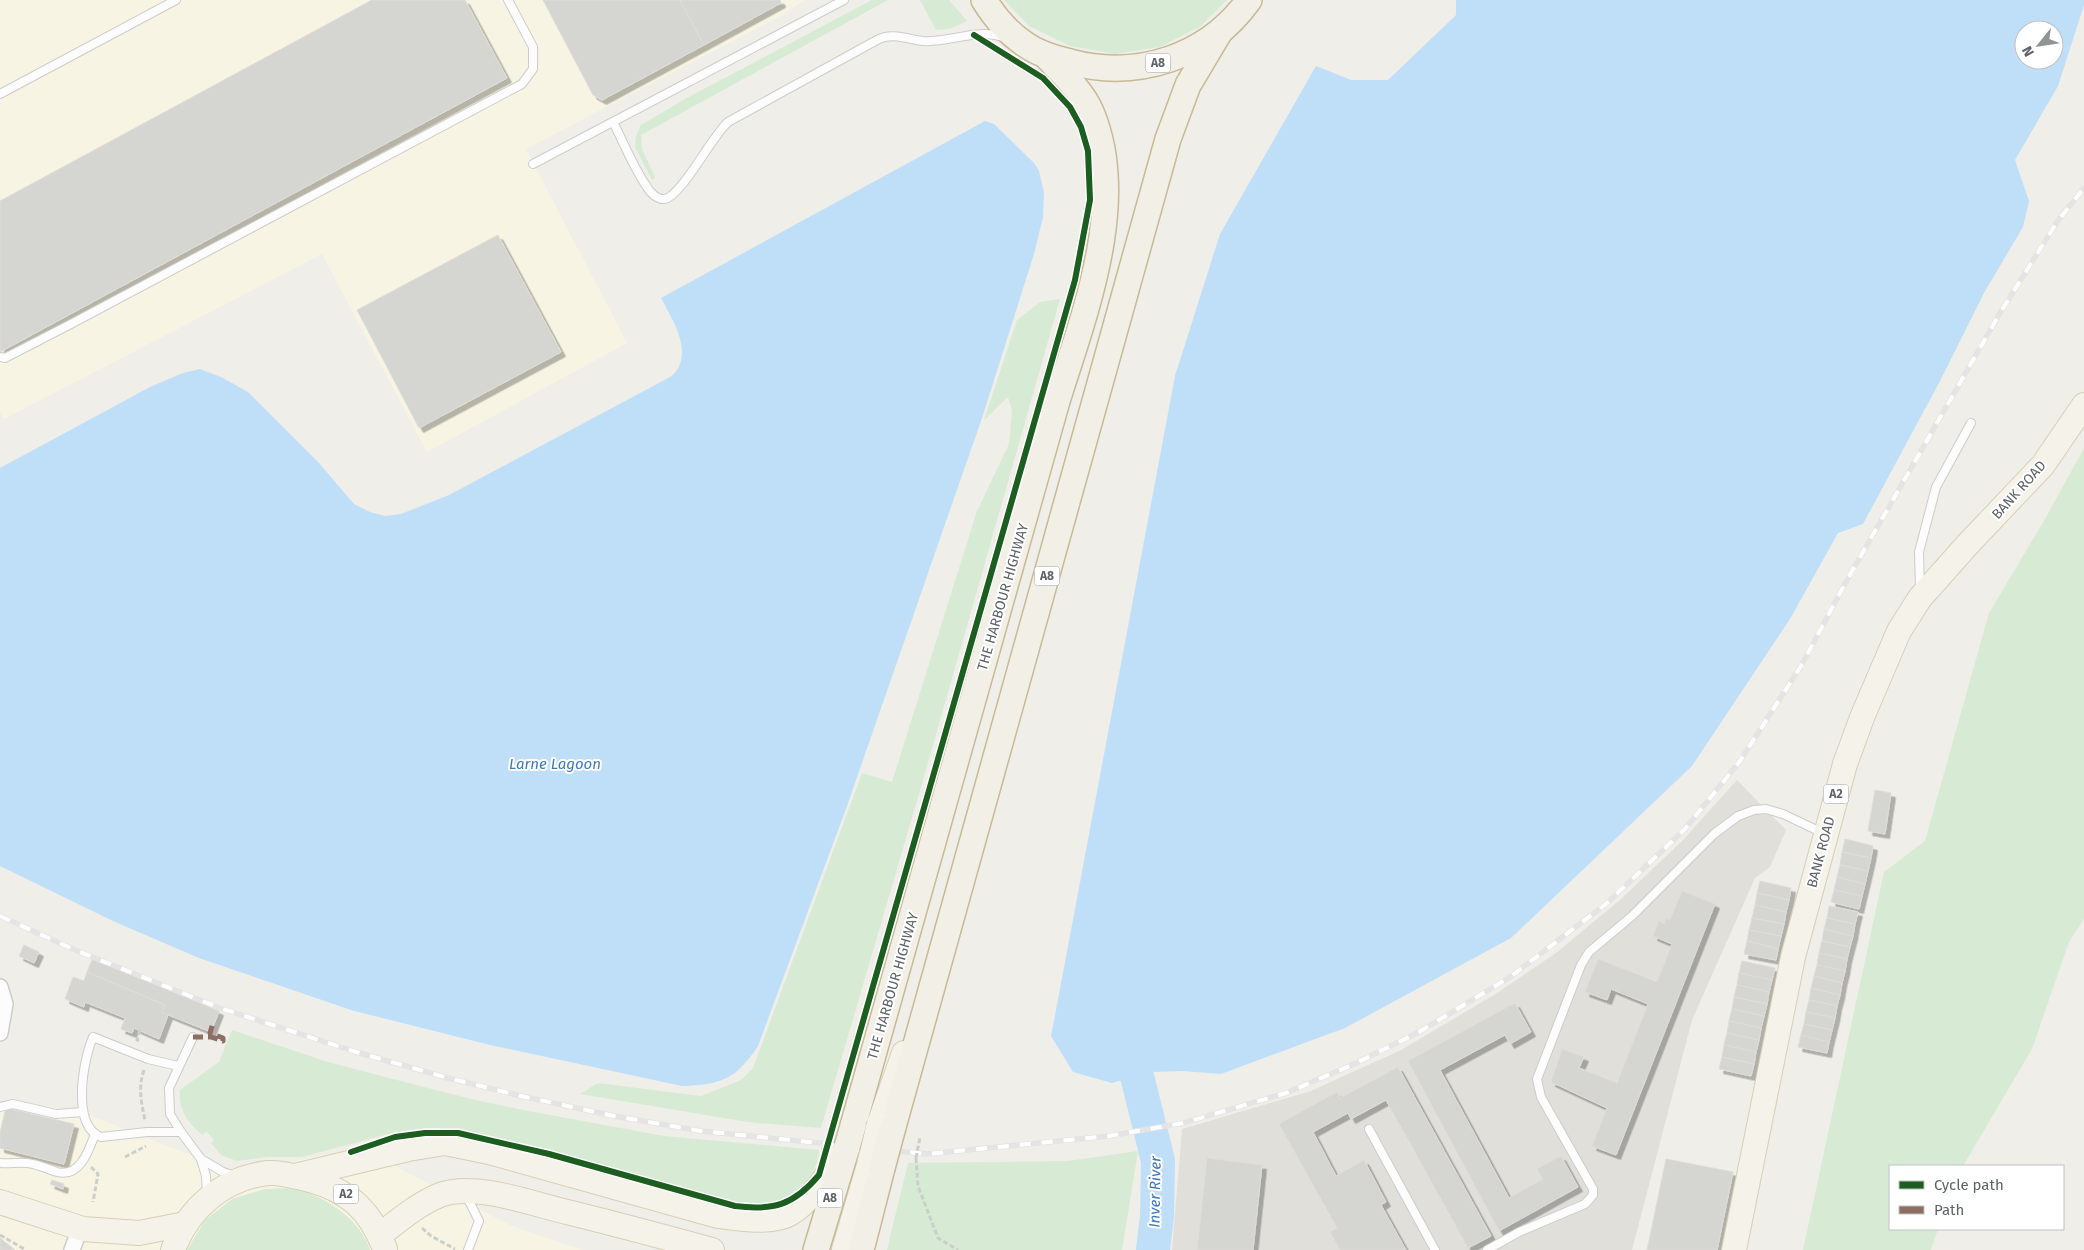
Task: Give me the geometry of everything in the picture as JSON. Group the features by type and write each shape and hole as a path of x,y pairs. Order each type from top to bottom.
{"highway":[{"name":"A8","path":"984,0 998,20 1022,42 1046,56 1101,69 1149,66 1173,59 1197,48 1219,33 1237,17 1248,0"},
{"name":"A8","path":"861,1250 875,1167 886,1125 924,1016 1168,140 1188,85 1219,33"},
{"name":"THE HARBOUR HIGHWAY","path":"850,1137 1057,401 1084,315 1101,243 1105,185 1102,143 1091,111 1079,92 1046,56"},
{"name":"A8","path":"816,1250 850,1137"}],"main road":[{"name":"BANK ROAD","path":"1734,1250 1793,957 1845,764 1863,715 1899,631 1920,598 2043,465 2084,405"},
{"path":"295,1176 408,1149 445,1143 489,1152 718,1216 744,1220 765,1219 790,1214 807,1199 850,1137"},
{"path":"844,1250 875,1167"},
{"name":"A2","path":"173,1250 185,1224 208,1199 221,1189 244,1178 270,1173 295,1176 346,1194 366,1213 383,1243"},
{"path":"383,1243 407,1215 440,1195 464,1191 493,1194 644,1231 712,1250"},
{"path":"0,1202 81,1228 140,1233 185,1224"},
{"path":"81,1228 112,1250"}],"street":[{"path":"0,986 5,1004 0,1034"},
{"path":"72,1250 81,1228"}],"lane":[{"path":"0,94 176,0"},
{"path":"0,357 5,358 61,329 522,84 533,69 533,47 508,0"},
{"path":"533,164 844,0"},
{"path":"613,122 646,187 654,195 664,199 671,196 681,187 717,134 728,122 881,38 895,36 921,41 940,41 994,34 1022,42"},
{"path":"1920,598 1919,552 1936,487 1971,422"},
{"path":"1487,1250 1519,1232 1585,1204 1593,1195 1593,1189 1541,1097 1537,1079 1580,965 1587,955 1632,916 1720,828 1738,816 1754,810 1766,810 1783,814 1825,834"},
{"path":"178,1066 148,1059 93,1037 83,1074 83,1112 88,1127 101,1137 147,1132 181,1132"},
{"path":"193,1037 169,1088 170,1114 202,1159 223,1172 244,1178"},
{"path":"0,1107 13,1104 56,1114 83,1112"},
{"path":"1369,1129 1435,1250"},
{"path":"0,1163 25,1163 41,1166 60,1173 70,1171 80,1166 89,1151 95,1134"},
{"path":"202,1159 208,1199"},
{"path":"464,1191 479,1221 468,1250"}],"path":[{"path":"140,1030 137,1040 145,1043"},
{"path":"145,1069 140,1085 140,1100 147,1132"},
{"path":"920,1137 916,1158 918,1186 938,1238 958,1250"},
{"path":"125,1157 146,1147 148,1142"},
{"path":"83,1160 98,1174 93,1202"},
{"path":"407,1215 431,1236 458,1250"},
{"path":"0,1235 26,1250"}],"shaded area":[{"path":"0,0 805,0 780,16 526,149 627,343 427,452 322,254 4,419 0,412"},
{"path":"1737,780 1786,830 1770,867 1755,878 1692,1020 1632,1250 1172,1250 1182,1129 1311,1091 1401,1050 1494,995 1556,953 1620,900 1682,841"},
{"path":"0,1103 74,1109 236,1173 359,1148 512,1226 582,1250 0,1250"}],"green space":[{"path":"872,0 888,0 641,135 642,149 655,177 652,180 635,147 636,136 641,125 685,99"},
{"path":"920,0 949,0 967,21 950,29 936,30"},
{"path":"1004,0 1227,0 1201,26 1160,47 1115,54 1070,46 1029,26"},
{"path":"1060,299 926,770 821,1128 747,1122 580,1094 598,1083 701,1096 741,1080 753,1068 862,773 892,782 977,511 1009,444 1012,411 1008,397 984,420 1017,320 1040,302"},
{"path":"2084,448 2084,919 2069,942 2032,1049 1964,1165 1889,1165 1889,1230 1938,1230 1931,1250 1803,1250 1884,872 1925,841 1989,613 2045,519"},
{"path":"232,1030 331,1063 471,1099 664,1136 819,1150 818,1160 804,1185 788,1197 770,1204 748,1204 727,1200 473,1132 433,1128 396,1132 302,1157 268,1157 237,1161 221,1155 211,1143 214,1140 207,1132 202,1135 192,1125 180,1104 180,1090 219,1062"},
{"path":"1138,1151 1122,1250 887,1250 908,1163 1068,1161"},
{"path":"286,1188 299,1190 331,1204 359,1229 366,1239 370,1250 187,1250 205,1220 232,1199 264,1189"}],"water":[{"path":"1456,0 2084,0 2064,67 2064,20 2014,20 2014,70 2063,70 2058,86 2015,160 2029,201 2023,227 1984,293 1940,381 1863,524 1838,533 1790,619 1692,766 1511,938 1345,1028 1221,1074 1183,1071 1152,1072 1112,1083 1073,1072 1051,1036 1175,376 1220,234 1316,66 1351,80 1388,80 1456,15"},
{"name":"Larne Lagoon","path":"985,121 994,124 1034,163 1039,171 1044,192 1043,217 1034,254 983,415 847,806 758,1046 735,1073 717,1082 682,1086 490,1045 351,1010 199,958 113,921 0,866 0,468 150,387 183,373 200,369 221,377 248,392 319,463 354,504 370,512 385,516 401,514 449,495 672,376 679,367 682,347 676,327 661,298"}],"building":[{"path":"372,0 465,0 507,78 0,352 0,201"},
{"path":"543,0 680,0 704,45 602,100 593,95"},
{"path":"680,0 780,0 781,3 704,45"},
{"path":"498,235 561,352 419,428 357,310"},
{"path":"1875,790 1891,793 1885,834 1868,831"},
{"path":"1845,839 1873,846 1871,858 1842,852"},
{"path":"1842,852 1871,858 1868,871 1840,865"},
{"path":"1840,865 1868,871 1865,884 1837,877"},
{"path":"1837,877 1865,884 1862,896 1834,890"},
{"path":"1760,881 1791,888 1789,900 1757,893"},
{"path":"1834,890 1862,896 1859,909 1831,902"},
{"path":"1682,891 1715,904 1616,1155 1592,1146 1607,1108 1551,1082 1562,1049 1584,1057 1579,1068 1617,1083 1648,1004 1611,989 1607,1000 1585,992 1598,959 1657,982 1672,944 1653,936 1659,921 1664,924 1666,918 1670,920"},
{"path":"1757,893 1789,900 1786,912 1755,905"},
{"path":"1755,905 1786,912 1784,924 1752,918"},
{"path":"1829,906 1858,912 1855,924 1827,918"},
{"path":"1752,918 1784,924 1781,936 1749,930"},
{"path":"1827,918 1855,924 1853,936 1824,929"},
{"path":"1824,929 1853,936 1850,947 1822,941"},
{"path":"1749,930 1781,936 1778,949 1747,941"},
{"path":"1747,941 1778,949 1776,960 1744,954"},
{"path":"1822,941 1850,947 1847,959 1819,953"},
{"path":"24,945 39,952 34,963 19,956"},
{"path":"1819,953 1847,959 1845,971 1817,965"},
{"path":"93,958 219,1011 211,1032 161,1012 165,1005 87,972"},
{"path":"1742,961 1775,968 1772,980 1739,973"},
{"path":"1817,965 1845,971 1842,983 1814,976"},
{"path":"87,972 165,1005 161,1012 168,1015 159,1039 134,1028 132,1033 121,1029 125,1018 85,1002 84,1007 65,999 73,977 84,981"},
{"path":"1739,973 1772,980 1769,992 1737,985"},
{"path":"1814,976 1842,983 1840,995 1811,988"},
{"path":"1737,985 1769,992 1767,1004 1734,997"},
{"path":"1811,988 1840,995 1837,1006 1809,1000"},
{"path":"1734,997 1767,1004 1764,1016 1732,1009"},
{"path":"1809,1000 1837,1006 1835,1018 1806,1012"},
{"path":"1515,1003 1531,1032 1510,1044 1505,1035 1440,1070 1509,1198 1543,1179 1537,1169 1561,1156 1578,1187 1499,1231 1408,1061"},
{"path":"1732,1009 1764,1016 1761,1028 1729,1021"},
{"path":"1806,1012 1835,1018 1832,1030 1804,1024"},
{"path":"1729,1021 1761,1028 1759,1040 1727,1033"},
{"path":"1804,1024 1832,1030 1829,1042 1801,1035"},
{"path":"1727,1033 1759,1040 1756,1052 1724,1045"},
{"path":"1801,1035 1829,1042 1827,1053 1798,1047"},
{"path":"1724,1045 1756,1052 1754,1064 1722,1057"},
{"path":"1722,1057 1754,1064 1751,1076 1719,1069"},
{"path":"1398,1067 1491,1236 1468,1248 1386,1100 1351,1119 1348,1113 1313,1132 1336,1176 1364,1160 1386,1202 1381,1205 1406,1250 1340,1250 1330,1232 1337,1228 1279,1124 1337,1092 1340,1098"},
{"path":"6,1108 74,1124 64,1164 0,1148 0,1132"},
{"path":"1207,1158 1262,1165 1253,1250 1197,1250"},
{"path":"1666,1159 1733,1172 1717,1250 1647,1250"},
{"path":"52,1180 64,1184 63,1189 50,1184"},
{"path":"0,1238 15,1250 0,1250"}],"waterway":[{"name":"Inver River","path":"1137,1076 1158,1161 1157,1216 1153,1250"}],"railway":[{"path":"0,916 75,950 220,1008 356,1052 521,1096 614,1116 701,1131 927,1154 1109,1136 1183,1123 1286,1093 1352,1065 1419,1032 1510,977 1606,904 1685,829 1740,761 1801,666 1847,580 2000,313 2057,222 2084,188"}],"marked path":[{"path":"193,1037 211,1037 223,1041 223,1038 210,1033 213,1023"}],"cycle path":[{"path":"351,1152 395,1137 425,1133 458,1133 549,1154 735,1206 748,1207 782,1204 801,1193 819,1175 1075,280 1090,200 1088,151 1081,127 1070,107 1043,78 974,35"}]}
